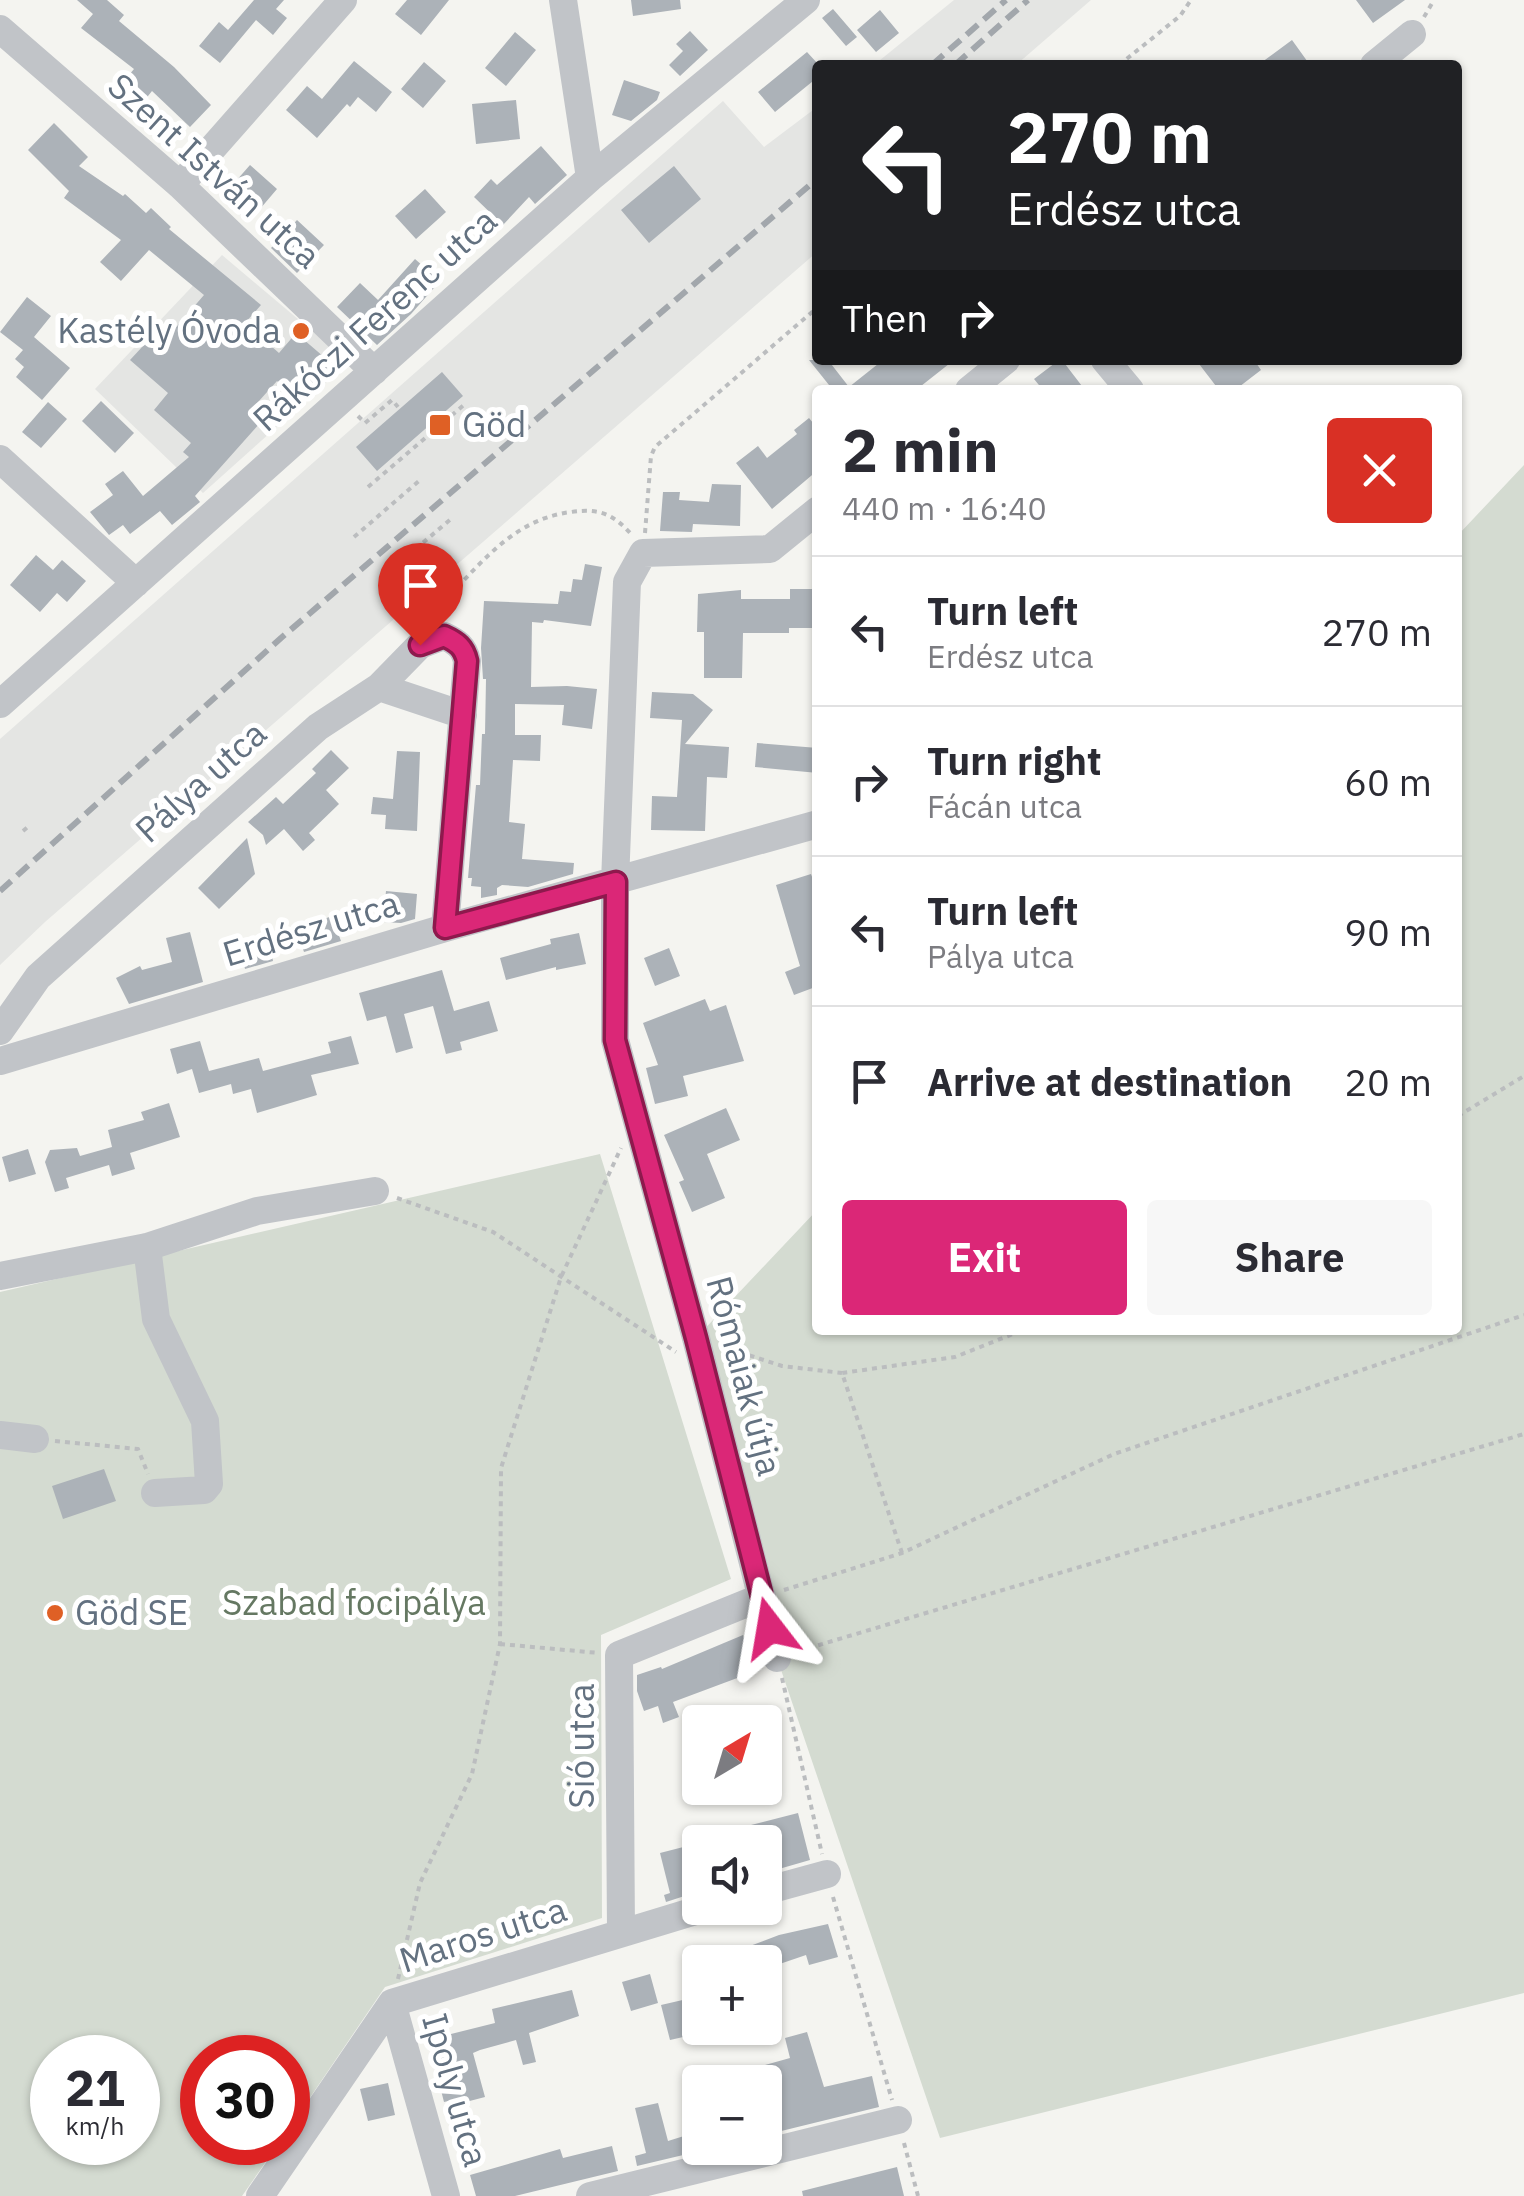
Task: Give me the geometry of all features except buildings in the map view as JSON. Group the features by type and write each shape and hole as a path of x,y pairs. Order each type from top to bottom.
{"street":[{"path":"180,185 343,0"},
{"path":"563,0 590,178"},
{"name":"Rákóczi Ferenc utca","path":"0,704 590,178 806,0"},
{"name":"Szent István utca","path":"0,30 180,185 374,371"},
{"path":"1380,60 1412,34"},
{"path":"974,385 1000,365"},
{"path":"1109,365 1126,385"},
{"path":"0,460 136,583"},
{"path":"640,558 770,549 812,515"},
{"name":"Rómaiak útja","path":"640,558 627,582 616,882 615,1040 777,1658"},
{"name":"Pálya utca","path":"0,1032 38,976 318,727 379,688 420,645 433,638 444,636 464,650 467,661 463,714"},
{"path":"379,688 463,714 445,928"},
{"name":"Erdész utca","path":"0,1061 445,928 812,826"},
{"path":"0,1276 147,1246 256,1210 375,1191"},
{"path":"147,1246 156,1319 205,1421 209,1484 204,1490 154,1493"},
{"path":"0,1435 34,1439"},
{"name":"Sió utca","path":"621,1931 620,1655 762,1597"},
{"path":"782,1886 826,1874"},
{"name":"Maros utca","path":"260,2196 392,2004 682,1914"},
{"name":"Ipoly utca","path":"392,2004 446,2196"},
{"path":"590,2196 898,2120"}],"path":[{"path":"1124,60 1180,16 1191,0"},
{"path":"640,558 655,448 812,313"},
{"path":"343,398 364,424 392,400 398,407"},
{"path":"368,487 466,403"},
{"path":"354,538 420,480"},
{"path":"429,615 458,589 479,562 520,528 552,514 589,510 616,518 640,558"},
{"path":"386,575 452,518"},
{"path":"422,607 449,582"},
{"path":"23,832 29,826"},
{"path":"1462,1114 1524,1076"},
{"path":"392,2004 420,1883 472,1774 500,1644 502,1468 561,1277 636,1117"},
{"path":"375,1191 493,1232 704,1371"},
{"path":"762,1597 902,1552 1114,1454 1524,1315"},
{"path":"696,1338 782,1366 842,1373 955,1357 1010,1335"},
{"path":"842,1373 902,1552"},
{"path":"918,2196 826,1874 777,1658 1524,1434"},
{"path":"34,1439 138,1449 154,1493"},
{"path":"500,1644 620,1655"}],"shaded area":[{"path":"954,0 1091,0 1022,60 880,60"},
{"path":"723,101 764,147 812,111 812,256 0,965 0,739"},
{"path":"222,255 349,362 203,493 95,389"}],"green space":[{"path":"1524,465 1524,1993 940,2138 777,1658 696,1338 812,1215 812,1335 1462,1335 1462,531"},
{"name":"Szabad focipálya","path":"600,1154 731,1579 601,1635 602,1918 385,1987 310,2098 310,2035 180,2035 180,2165 264,2165 242,2196 0,2196 0,1292"}],"railway":[{"path":"938,60 1006,0"},
{"path":"961,60 1028,0"},
{"path":"0,891 281,638 812,183"}],"place":[{"name":"Kastély Óvoda","path":"301,331"},
{"name":"Göd","path":"440,425"},
{"name":"Göd SE","path":"55,1613"}],"route":[{"path":"420,645 444,636 464,650 467,661 445,928 616,882 615,1040 770,1628"}]}
